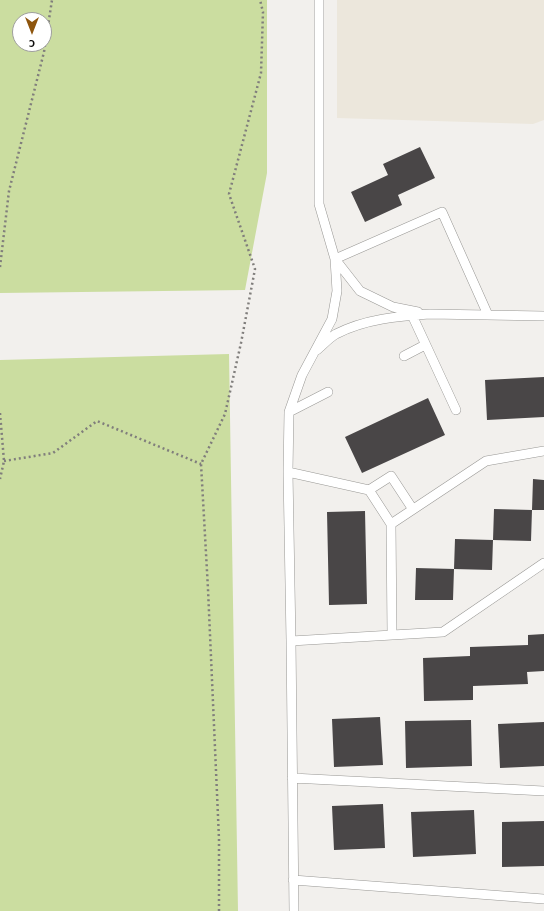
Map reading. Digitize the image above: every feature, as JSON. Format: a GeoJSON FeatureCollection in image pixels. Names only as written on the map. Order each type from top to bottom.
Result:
{"type":"FeatureCollection","features":[{"type":"Feature","properties":{"kind":"lane"},"geometry":{"type":"LineString","coordinates":[[294,911],[292,880],[291,640],[288,472],[289,412],[302,375],[332,319],[337,290],[335,259],[319,204],[319,0]]}},
{"type":"Feature","properties":{"kind":"lane"},"geometry":{"type":"LineString","coordinates":[[335,259],[442,212],[488,315]]}},
{"type":"Feature","properties":{"kind":"lane"},"geometry":{"type":"LineString","coordinates":[[335,259],[360,291],[393,307],[430,314]]}},
{"type":"Feature","properties":{"kind":"lane"},"geometry":{"type":"LineString","coordinates":[[313,353],[336,334],[371,321],[430,314],[544,316]]}},
{"type":"Feature","properties":{"kind":"lane"},"geometry":{"type":"LineString","coordinates":[[412,315],[456,410]]}},
{"type":"Feature","properties":{"kind":"lane"},"geometry":{"type":"LineString","coordinates":[[404,356],[425,345]]}},
{"type":"Feature","properties":{"kind":"lane"},"geometry":{"type":"LineString","coordinates":[[289,412],[328,392]]}},
{"type":"Feature","properties":{"kind":"lane"},"geometry":{"type":"LineString","coordinates":[[391,524],[412,508],[486,460],[544,451]]}},
{"type":"Feature","properties":{"kind":"lane"},"geometry":{"type":"LineString","coordinates":[[288,472],[369,490],[391,524],[392,635]]}},
{"type":"Feature","properties":{"kind":"lane"},"geometry":{"type":"LineString","coordinates":[[369,490],[391,476],[412,508]]}},
{"type":"Feature","properties":{"kind":"lane"},"geometry":{"type":"LineString","coordinates":[[291,640],[443,632],[544,563]]}},
{"type":"Feature","properties":{"kind":"lane"},"geometry":{"type":"LineString","coordinates":[[292,778],[544,791]]}},
{"type":"Feature","properties":{"kind":"lane"},"geometry":{"type":"LineString","coordinates":[[292,880],[544,899]]}},
{"type":"Feature","properties":{"kind":"path"},"geometry":{"type":"LineString","coordinates":[[0,267],[9,192],[44,52],[52,0]]}},
{"type":"Feature","properties":{"kind":"path"},"geometry":{"type":"LineString","coordinates":[[219,911],[219,839],[208,588],[200,464],[226,414],[255,269],[229,194],[261,74],[263,12],[260,0]]}},
{"type":"Feature","properties":{"kind":"path"},"geometry":{"type":"LineString","coordinates":[[0,413],[4,460],[0,479]]}},
{"type":"Feature","properties":{"kind":"path"},"geometry":{"type":"LineString","coordinates":[[4,460],[53,453],[97,421],[200,464]]}},
{"type":"Feature","properties":{"kind":"shaded area"},"geometry":{"type":"Polygon","coordinates":[[[337,0],[544,0],[544,120],[533,124],[337,118],[337,0]]]}},
{"type":"Feature","properties":{"kind":"green space"},"geometry":{"type":"Polygon","coordinates":[[[0,0],[267,0],[267,173],[245,290],[0,293],[0,0]]]}},
{"type":"Feature","properties":{"kind":"green space"},"geometry":{"type":"Polygon","coordinates":[[[229,354],[238,911],[0,911],[0,360],[229,354]]]}},
{"type":"Feature","properties":{"kind":"building"},"geometry":{"type":"Polygon","coordinates":[[[420,147],[435,178],[398,195],[402,205],[365,222],[351,192],[388,175],[383,164],[420,147]]]}},
{"type":"Feature","properties":{"kind":"building"},"geometry":{"type":"Polygon","coordinates":[[[544,377],[544,417],[487,420],[485,380],[544,377]]]}},
{"type":"Feature","properties":{"kind":"building"},"geometry":{"type":"Polygon","coordinates":[[[428,398],[445,435],[362,473],[345,437],[428,398]]]}},
{"type":"Feature","properties":{"kind":"building"},"geometry":{"type":"Polygon","coordinates":[[[533,479],[544,480],[544,510],[532,510],[533,479]]]}},
{"type":"Feature","properties":{"kind":"building"},"geometry":{"type":"Polygon","coordinates":[[[494,509],[532,510],[531,541],[493,540],[494,509]]]}},
{"type":"Feature","properties":{"kind":"building"},"geometry":{"type":"Polygon","coordinates":[[[365,511],[367,604],[329,605],[327,512],[365,511]]]}},
{"type":"Feature","properties":{"kind":"building"},"geometry":{"type":"Polygon","coordinates":[[[455,539],[493,540],[492,570],[454,569],[455,539]]]}},
{"type":"Feature","properties":{"kind":"building"},"geometry":{"type":"Polygon","coordinates":[[[416,568],[454,569],[453,600],[415,600],[416,568]]]}},
{"type":"Feature","properties":{"kind":"building"},"geometry":{"type":"Polygon","coordinates":[[[544,634],[544,671],[527,672],[528,684],[473,686],[473,700],[424,701],[423,658],[470,656],[470,647],[528,645],[528,635],[544,634]]]}},
{"type":"Feature","properties":{"kind":"building"},"geometry":{"type":"Polygon","coordinates":[[[380,717],[383,765],[334,767],[332,719],[380,717]]]}},
{"type":"Feature","properties":{"kind":"building"},"geometry":{"type":"Polygon","coordinates":[[[471,720],[472,766],[406,768],[405,721],[471,720]]]}},
{"type":"Feature","properties":{"kind":"building"},"geometry":{"type":"Polygon","coordinates":[[[544,722],[544,766],[500,768],[498,724],[544,722]]]}},
{"type":"Feature","properties":{"kind":"building"},"geometry":{"type":"Polygon","coordinates":[[[383,804],[385,848],[334,850],[332,806],[383,804]]]}},
{"type":"Feature","properties":{"kind":"building"},"geometry":{"type":"Polygon","coordinates":[[[474,810],[476,854],[413,857],[411,812],[474,810]]]}},
{"type":"Feature","properties":{"kind":"building"},"geometry":{"type":"Polygon","coordinates":[[[544,821],[544,866],[502,867],[502,822],[544,821]]]}}]}
